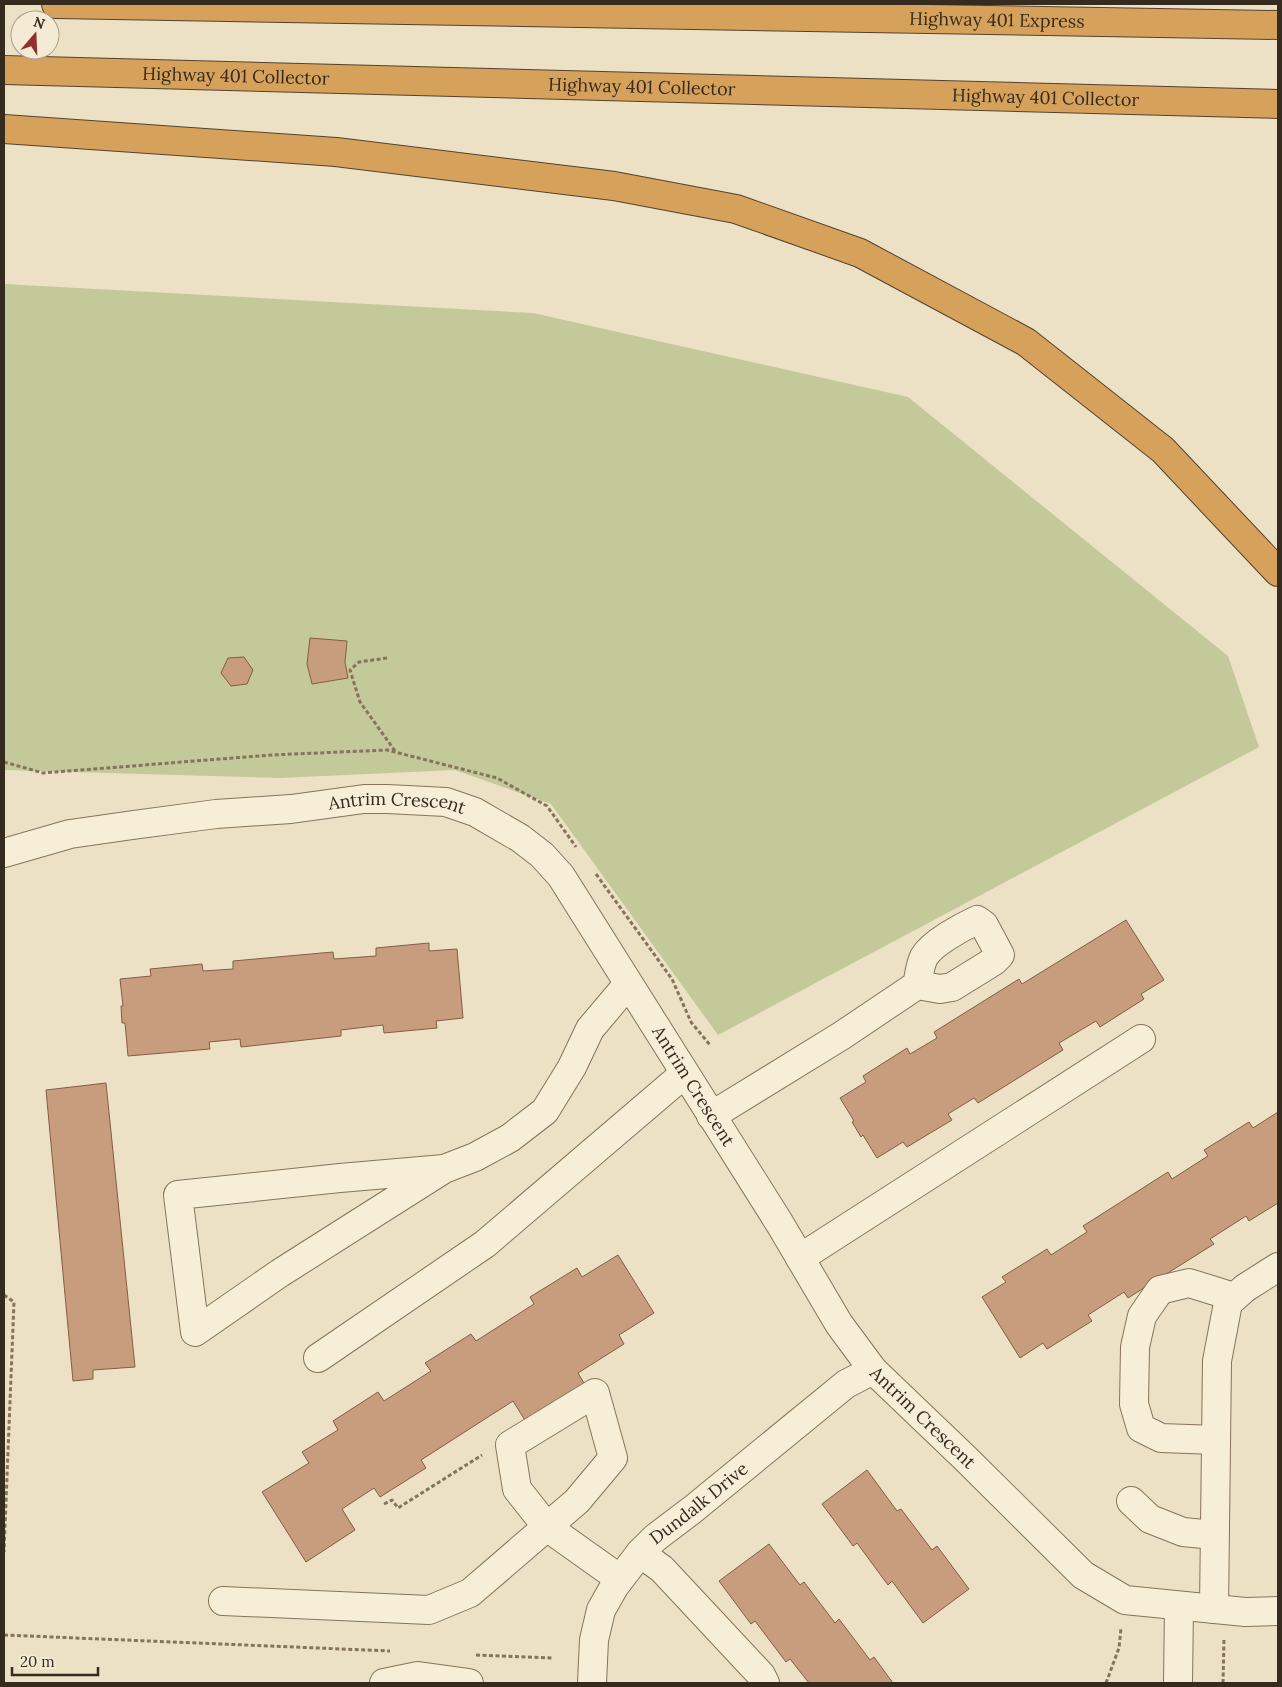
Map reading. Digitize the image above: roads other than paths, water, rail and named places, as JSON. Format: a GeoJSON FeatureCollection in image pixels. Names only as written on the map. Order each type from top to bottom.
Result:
{"type":"FeatureCollection","features":[{"type":"Feature","properties":{"kind":"highway","name":"Highway 401 Express"},"geometry":{"type":"LineString","coordinates":[[56,4],[1278,25]]}},
{"type":"Feature","properties":{"kind":"highway","name":"Highway 401 Collector"},"geometry":{"type":"LineString","coordinates":[[4,70],[1278,104]]}},
{"type":"Feature","properties":{"kind":"highway"},"geometry":{"type":"LineString","coordinates":[[4,129],[336,152],[614,186],[745,212],[860,253],[1026,342],[1163,450],[1278,572]]}},
{"type":"Feature","properties":{"kind":"street","name":"Antrim Crescent"},"geometry":{"type":"LineString","coordinates":[[4,853],[70,834],[216,814],[291,809],[364,799],[446,802],[474,812],[520,838],[542,855],[562,876],[800,1258],[839,1324],[873,1370],[965,1458],[1083,1576],[1125,1600],[1220,1610],[1278,1611]]}},
{"type":"Feature","properties":{"kind":"street"},"geometry":{"type":"LineString","coordinates":[[444,1169],[178,1195],[195,1332],[280,1273],[444,1169],[510,1138],[545,1111],[572,1068],[590,1028],[628,984]]}},
{"type":"Feature","properties":{"kind":"street"},"geometry":{"type":"LineString","coordinates":[[711,1116],[841,1036],[918,985]]}},
{"type":"Feature","properties":{"kind":"street"},"geometry":{"type":"LineString","coordinates":[[800,1258],[1141,1039]]}},
{"type":"Feature","properties":{"kind":"street"},"geometry":{"type":"LineString","coordinates":[[318,1358],[484,1244],[684,1074]]}},
{"type":"Feature","properties":{"kind":"street"},"geometry":{"type":"LineString","coordinates":[[1220,1610],[1214,1535],[1217,1361],[1228,1302],[1245,1288],[1278,1267]]}},
{"type":"Feature","properties":{"kind":"street"},"geometry":{"type":"LineString","coordinates":[[1216,1440],[1161,1438],[1141,1428],[1134,1404],[1135,1347],[1142,1316],[1160,1290],[1189,1283],[1234,1298]]}},
{"type":"Feature","properties":{"kind":"street","name":"Dundalk Drive"},"geometry":{"type":"LineString","coordinates":[[592,1683],[594,1640],[601,1610],[620,1579],[640,1553],[655,1538],[846,1384],[873,1370]]}},
{"type":"Feature","properties":{"kind":"street"},"geometry":{"type":"LineString","coordinates":[[223,1601],[429,1610],[470,1593],[547,1527],[577,1501],[613,1458],[595,1393],[510,1445],[518,1489],[547,1527],[620,1579]]}},
{"type":"Feature","properties":{"kind":"street"},"geometry":{"type":"LineString","coordinates":[[1131,1501],[1150,1519],[1183,1532],[1214,1535]]}},
{"type":"Feature","properties":{"kind":"street"},"geometry":{"type":"LineString","coordinates":[[640,1553],[662,1569],[760,1675],[765,1683]]}},
{"type":"Feature","properties":{"kind":"street"},"geometry":{"type":"LineString","coordinates":[[1178,1683],[1179,1606]]}},
{"type":"Feature","properties":{"kind":"street"},"geometry":{"type":"LineString","coordinates":[[384,1683],[418,1676],[469,1683]]}}]}
